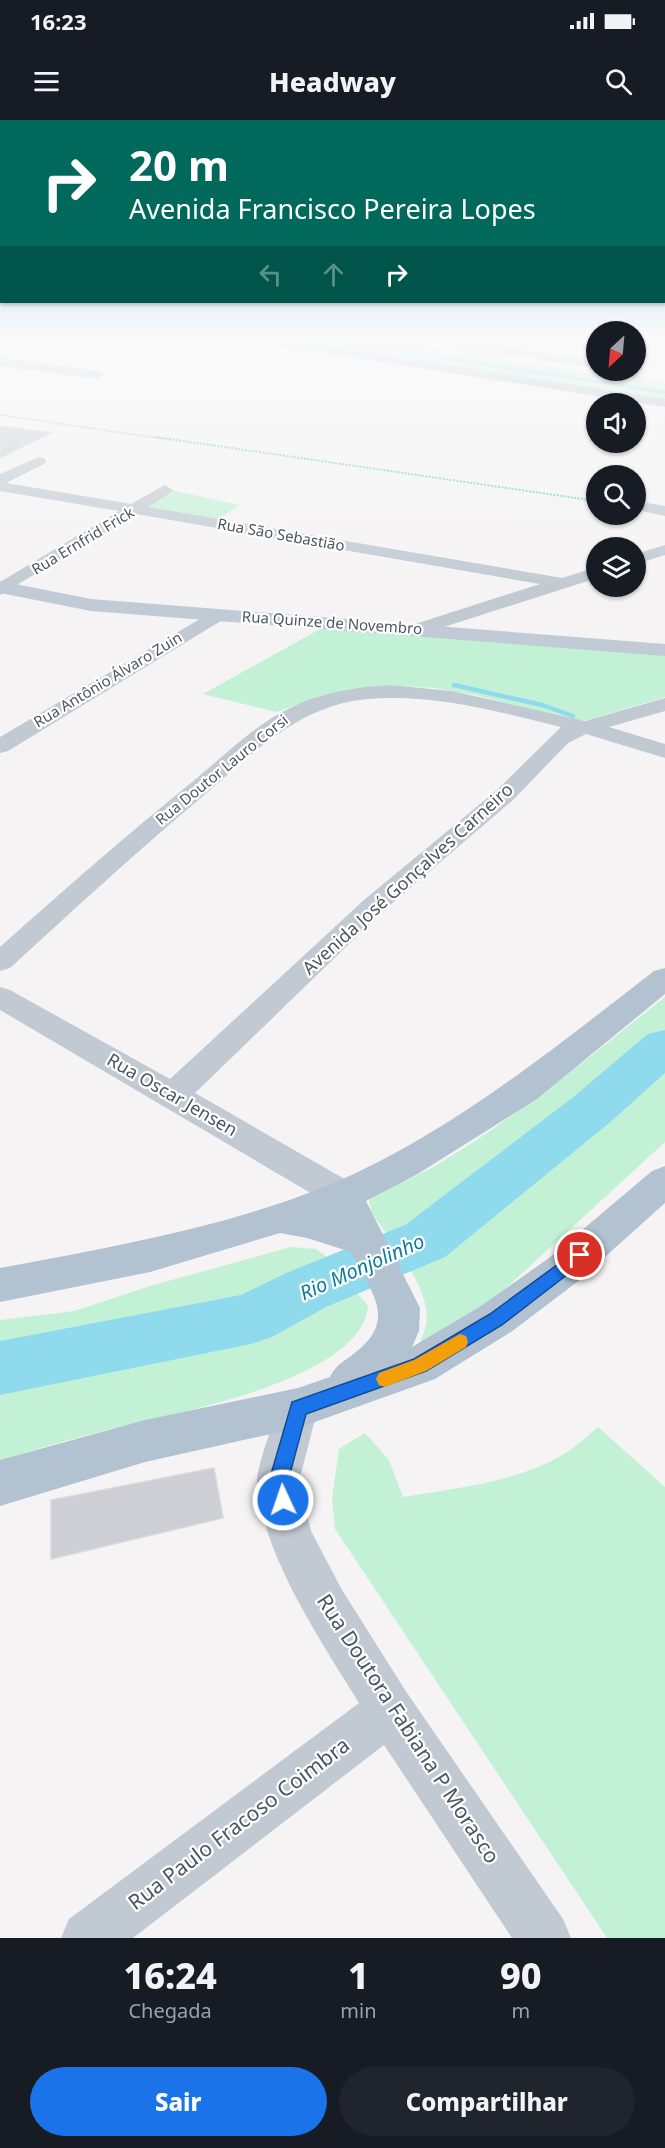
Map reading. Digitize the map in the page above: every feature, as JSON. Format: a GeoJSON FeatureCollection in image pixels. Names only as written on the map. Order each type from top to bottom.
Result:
{"type":"FeatureCollection","features":[{"type":"Feature","properties":{"kind":"main road","name":"Rua Quinze de Novembro"},"geometry":{"type":"LineString","coordinates":[[1,589],[81,604],[665,650]]}},
{"type":"Feature","properties":{"kind":"main road"},"geometry":{"type":"LineString","coordinates":[[0,1285],[150,1256],[279,1218],[343,1195],[422,1154],[525,1090],[665,978]]}},
{"type":"Feature","properties":{"kind":"main road"},"geometry":{"type":"LineString","coordinates":[[0,1483],[145,1440],[298,1408],[420,1365],[496,1319],[563,1270],[665,1181]]}},
{"type":"Feature","properties":{"kind":"main road"},"geometry":{"type":"LineString","coordinates":[[298,1408],[381,1360],[394,1341],[399,1308],[365,1240],[360,1224],[343,1195]]}},
{"type":"Feature","properties":{"kind":"main road"},"geometry":{"type":"LineString","coordinates":[[279,1218],[307,1222],[365,1240]]}},
{"type":"Feature","properties":{"kind":"street"},"geometry":{"type":"LineString","coordinates":[[0,480],[39,461]]}},
{"type":"Feature","properties":{"kind":"street","name":"Rua São Sebastião"},"geometry":{"type":"LineString","coordinates":[[0,486],[562,583]]}},
{"type":"Feature","properties":{"kind":"street","name":"Rua Ernfrid Frick"},"geometry":{"type":"LineString","coordinates":[[1,589],[165,490]]}},
{"type":"Feature","properties":{"kind":"street"},"geometry":{"type":"LineString","coordinates":[[647,508],[665,511]]}},
{"type":"Feature","properties":{"kind":"street"},"geometry":{"type":"LineString","coordinates":[[646,556],[665,550]]}},
{"type":"Feature","properties":{"kind":"street"},"geometry":{"type":"LineString","coordinates":[[646,572],[655,573]]}},
{"type":"Feature","properties":{"kind":"street"},"geometry":{"type":"LineString","coordinates":[[419,629],[586,575]]}},
{"type":"Feature","properties":{"kind":"street","name":"Rua Antônio Álvaro Zuin"},"geometry":{"type":"LineString","coordinates":[[0,746],[217,615]]}},
{"type":"Feature","properties":{"kind":"street","name":"Rua Doutor Lauro Corsi"},"geometry":{"type":"LineString","coordinates":[[0,962],[119,854],[270,729],[288,715],[310,706],[355,692],[401,690],[465,698],[588,726],[665,751]]}},
{"type":"Feature","properties":{"kind":"street","name":"Avenida José Gonçalves Carneiro"},"geometry":{"type":"LineString","coordinates":[[173,1095],[373,906],[505,795],[560,738],[588,726],[665,704]]}},
{"type":"Feature","properties":{"kind":"street","name":"Rua Oscar Jensen"},"geometry":{"type":"LineString","coordinates":[[0,997],[343,1195]]}},
{"type":"Feature","properties":{"kind":"street","name":"Rua Doutora Fabiana P Morasco"},"geometry":{"type":"LineString","coordinates":[[298,1408],[278,1481],[291,1537],[326,1606],[390,1710],[544,1938]]}},
{"type":"Feature","properties":{"kind":"street","name":"Rua Paulo Fracoso Coimbra"},"geometry":{"type":"LineString","coordinates":[[88,1938],[390,1710]]}},
{"type":"Feature","properties":{"kind":"path"},"geometry":{"type":"LineString","coordinates":[[34,420],[586,499]]}},
{"type":"Feature","properties":{"kind":"green space"},"geometry":{"type":"Polygon","coordinates":[[[171,490],[239,505],[214,522],[144,507],[171,490]]]}},
{"type":"Feature","properties":{"kind":"green space"},"geometry":{"type":"Polygon","coordinates":[[[320,629],[430,635],[665,655],[665,697],[587,720],[571,720],[476,695],[435,688],[396,686],[351,689],[320,696],[277,712],[203,694],[320,629]]]}},
{"type":"Feature","properties":{"kind":"green space"},"geometry":{"type":"Polygon","coordinates":[[[665,997],[665,1142],[494,1299],[420,1343],[426,1325],[423,1297],[417,1281],[399,1251],[372,1213],[369,1201],[375,1195],[437,1165],[474,1142],[557,1082],[665,997]]]}},
{"type":"Feature","properties":{"kind":"green space"},"geometry":{"type":"Polygon","coordinates":[[[291,1247],[316,1249],[327,1257],[368,1306],[358,1331],[336,1353],[303,1372],[266,1388],[225,1401],[77,1438],[0,1461],[0,1320],[74,1311],[150,1286],[291,1247]]]}},
{"type":"Feature","properties":{"kind":"green space"},"geometry":{"type":"Polygon","coordinates":[[[598,1427],[665,1487],[665,1938],[607,1938],[335,1529],[332,1499],[339,1449],[365,1433],[389,1460],[403,1497],[467,1487],[531,1470],[569,1451],[598,1427]]]}},
{"type":"Feature","properties":{"kind":"building"},"geometry":{"type":"Polygon","coordinates":[[[0,426],[51,433],[0,458],[0,426]]]}},
{"type":"Feature","properties":{"kind":"building"},"geometry":{"type":"Polygon","coordinates":[[[214,1468],[223,1518],[51,1559],[51,1500],[214,1468]]]}},
{"type":"Feature","properties":{"kind":"waterway"},"geometry":{"type":"LineString","coordinates":[[454,685],[542,705],[573,716]]}},
{"type":"Feature","properties":{"kind":"waterway","name":"Rio Monjolinho"},"geometry":{"type":"LineString","coordinates":[[0,1368],[251,1319],[306,1290],[425,1241],[590,1111],[665,1046]]}},
{"type":"Feature","properties":{"kind":"slow traffic"},"geometry":{"type":"LineString","coordinates":[[385,1379],[420,1365],[460,1342]]}},
{"type":"Feature","properties":{"kind":"route"},"geometry":{"type":"LineString","coordinates":[[283,1500],[278,1481],[298,1408],[367,1386],[420,1365],[496,1319],[580,1255]]}}]}
